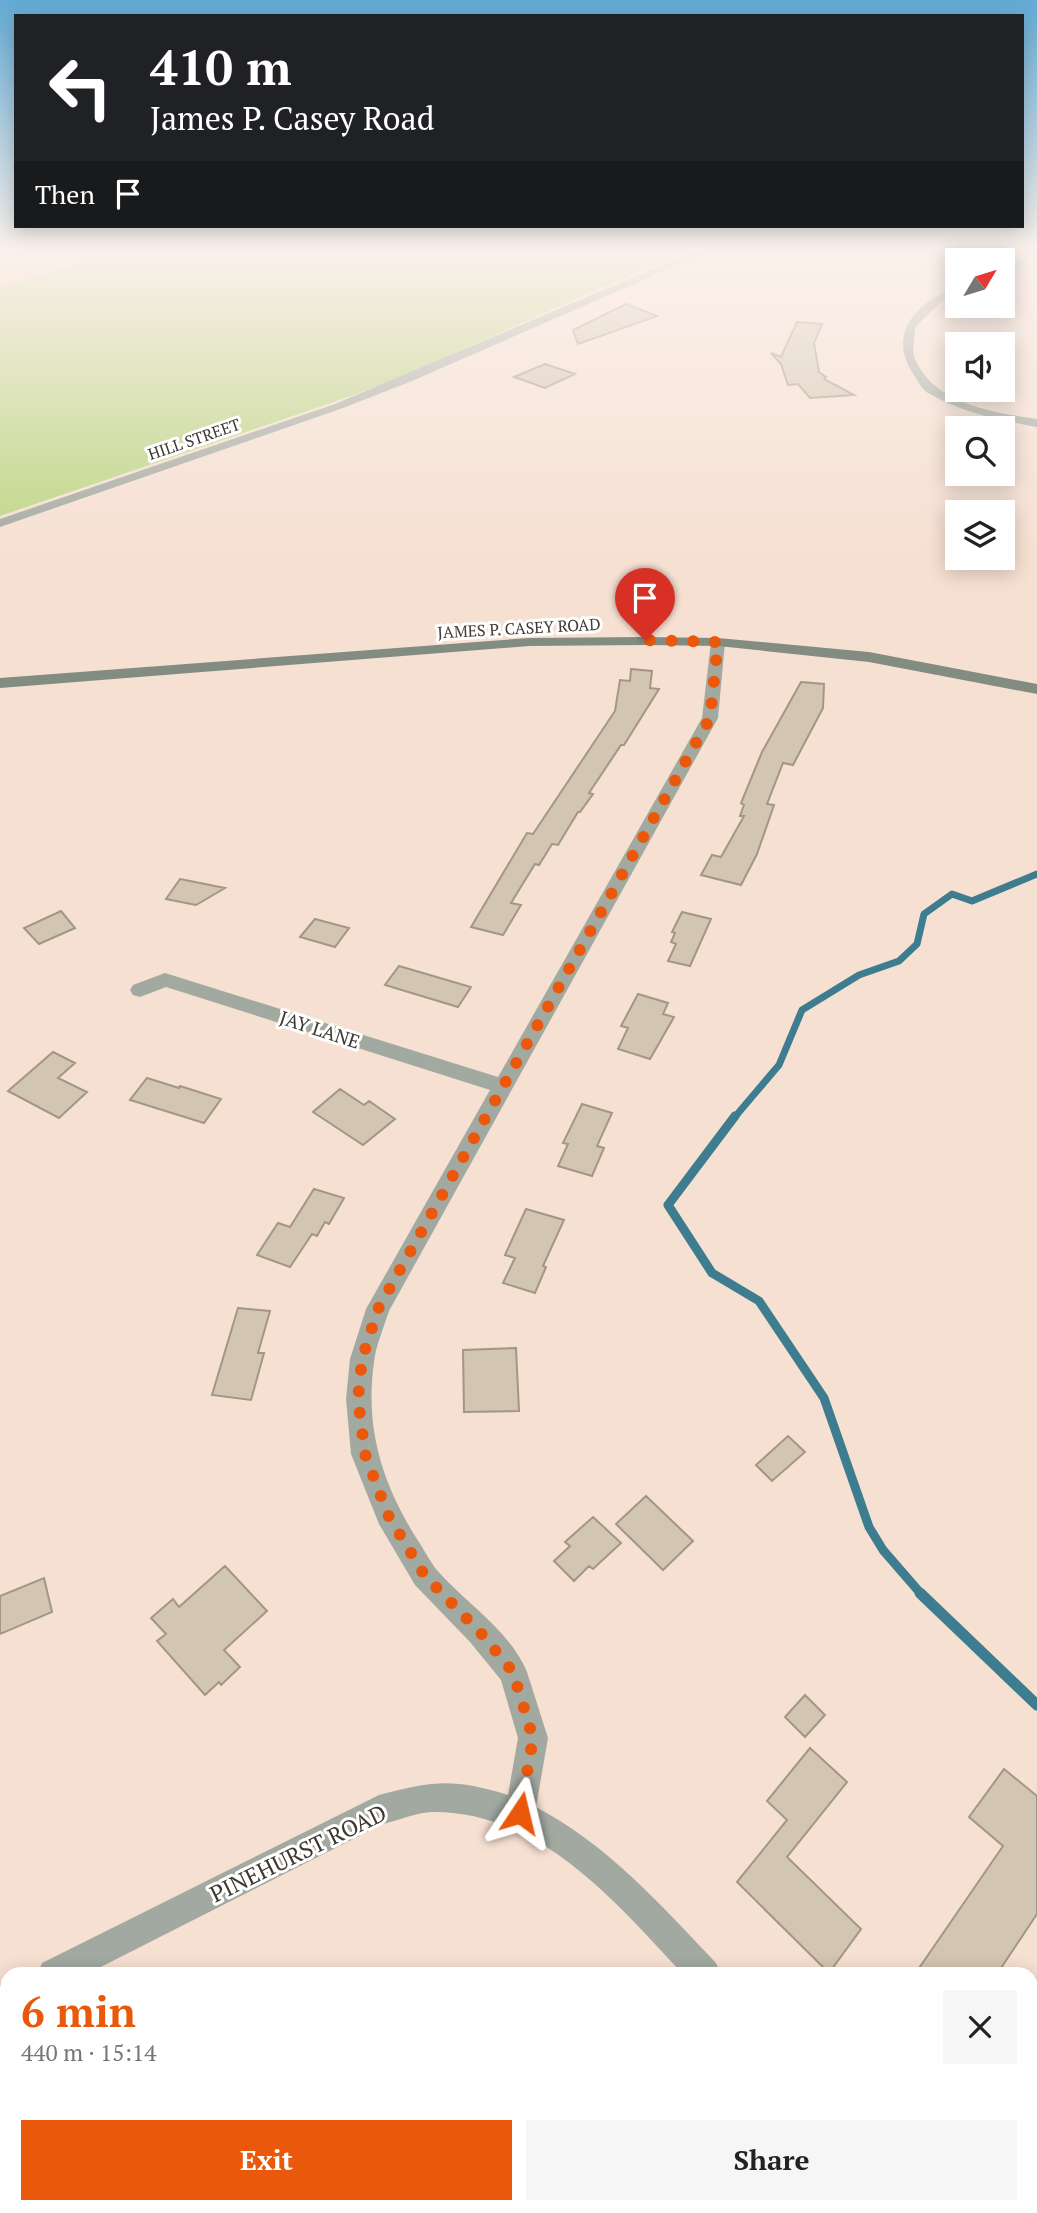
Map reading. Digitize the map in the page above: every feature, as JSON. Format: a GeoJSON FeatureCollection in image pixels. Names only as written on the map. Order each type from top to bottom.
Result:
{"type":"FeatureCollection","features":[{"type":"Feature","properties":{"kind":"main road","name":"JAMES P. CASEY ROAD"},"geometry":{"type":"LineString","coordinates":[[0,683],[529,642],[718,642],[869,657],[1037,688]]}},
{"type":"Feature","properties":{"kind":"street","name":"HILL STREET"},"geometry":{"type":"LineString","coordinates":[[0,523],[339,406],[466,353]]}},
{"type":"Feature","properties":{"kind":"street"},"geometry":{"type":"LineString","coordinates":[[908,353],[908,357],[929,389],[981,413],[1037,423]]}},
{"type":"Feature","properties":{"kind":"street"},"geometry":{"type":"LineString","coordinates":[[520,1813],[533,1738],[513,1672],[480,1632],[425,1576],[388,1515],[365,1454],[358,1399],[362,1359],[378,1309],[710,718],[718,642]]}},
{"type":"Feature","properties":{"kind":"street","name":"JAY LANE"},"geometry":{"type":"LineString","coordinates":[[140,990],[165,981],[501,1087]]}},
{"type":"Feature","properties":{"kind":"street","name":"PINEHURST ROAD"},"geometry":{"type":"LineString","coordinates":[[67,1967],[379,1810],[435,1797],[482,1802],[520,1813],[593,1860],[698,1967]]}},
{"type":"Feature","properties":{"kind":"green space"},"geometry":{"type":"Polygon","coordinates":[[[0,353],[454,353],[351,396],[0,516],[0,353]]]}},
{"type":"Feature","properties":{"kind":"building"},"geometry":{"type":"Polygon","coordinates":[[[771,353],[781,357],[783,353],[816,353],[819,372],[826,377],[824,379],[854,395],[810,398],[798,384],[788,385],[781,364],[771,353]]]}},
{"type":"Feature","properties":{"kind":"building"},"geometry":{"type":"Polygon","coordinates":[[[545,364],[575,374],[545,388],[514,377],[545,364]]]}},
{"type":"Feature","properties":{"kind":"building"},"geometry":{"type":"Polygon","coordinates":[[[631,669],[652,671],[650,688],[659,689],[624,745],[621,745],[589,793],[593,794],[578,812],[558,845],[552,844],[539,865],[535,864],[511,903],[521,905],[503,935],[471,927],[527,833],[533,834],[615,711],[620,680],[630,681],[631,669]]]}},
{"type":"Feature","properties":{"kind":"building"},"geometry":{"type":"Polygon","coordinates":[[[801,682],[824,684],[823,708],[793,765],[783,763],[767,804],[774,805],[757,854],[741,885],[701,875],[712,855],[721,857],[744,816],[740,816],[744,805],[741,803],[762,752],[801,682]]]}},
{"type":"Feature","properties":{"kind":"building"},"geometry":{"type":"Polygon","coordinates":[[[180,879],[225,888],[196,905],[166,899],[180,879]]]}},
{"type":"Feature","properties":{"kind":"building"},"geometry":{"type":"Polygon","coordinates":[[[61,911],[75,928],[39,944],[24,928],[61,911]]]}},
{"type":"Feature","properties":{"kind":"building"},"geometry":{"type":"Polygon","coordinates":[[[682,912],[711,919],[690,966],[668,961],[676,944],[671,942],[675,933],[672,932],[682,912]]]}},
{"type":"Feature","properties":{"kind":"building"},"geometry":{"type":"Polygon","coordinates":[[[315,919],[349,928],[335,947],[300,937],[315,919]]]}},
{"type":"Feature","properties":{"kind":"building"},"geometry":{"type":"Polygon","coordinates":[[[399,966],[471,987],[458,1007],[385,985],[399,966]]]}},
{"type":"Feature","properties":{"kind":"building"},"geometry":{"type":"Polygon","coordinates":[[[638,994],[668,1003],[663,1014],[674,1017],[650,1059],[618,1049],[628,1028],[621,1026],[638,994]]]}},
{"type":"Feature","properties":{"kind":"building"},"geometry":{"type":"Polygon","coordinates":[[[53,1052],[75,1063],[58,1078],[87,1092],[59,1118],[8,1091],[53,1052]]]}},
{"type":"Feature","properties":{"kind":"building"},"geometry":{"type":"Polygon","coordinates":[[[147,1078],[221,1099],[204,1123],[130,1100],[147,1078]]]}},
{"type":"Feature","properties":{"kind":"building"},"geometry":{"type":"Polygon","coordinates":[[[340,1089],[364,1105],[369,1101],[395,1119],[363,1145],[313,1112],[340,1089]]]}},
{"type":"Feature","properties":{"kind":"building"},"geometry":{"type":"Polygon","coordinates":[[[582,1104],[612,1113],[597,1146],[604,1148],[592,1176],[558,1166],[568,1144],[563,1143],[582,1104]]]}},
{"type":"Feature","properties":{"kind":"building"},"geometry":{"type":"Polygon","coordinates":[[[314,1189],[344,1198],[329,1224],[325,1222],[317,1236],[312,1234],[290,1267],[257,1255],[278,1223],[290,1227],[314,1189]]]}},
{"type":"Feature","properties":{"kind":"building"},"geometry":{"type":"Polygon","coordinates":[[[526,1209],[564,1220],[543,1266],[546,1267],[535,1293],[503,1283],[515,1258],[505,1255],[526,1209]]]}},
{"type":"Feature","properties":{"kind":"building"},"geometry":{"type":"Polygon","coordinates":[[[238,1308],[270,1311],[258,1353],[264,1353],[251,1400],[212,1395],[238,1308]]]}},
{"type":"Feature","properties":{"kind":"building"},"geometry":{"type":"Polygon","coordinates":[[[516,1348],[519,1411],[464,1412],[463,1350],[516,1348]]]}},
{"type":"Feature","properties":{"kind":"building"},"geometry":{"type":"Polygon","coordinates":[[[788,1436],[805,1452],[772,1481],[756,1465],[788,1436]]]}},
{"type":"Feature","properties":{"kind":"building"},"geometry":{"type":"Polygon","coordinates":[[[646,1496],[693,1541],[663,1570],[616,1524],[646,1496]]]}},
{"type":"Feature","properties":{"kind":"building"},"geometry":{"type":"Polygon","coordinates":[[[593,1517],[621,1543],[593,1569],[589,1566],[574,1581],[554,1561],[570,1546],[565,1542],[593,1517]]]}},
{"type":"Feature","properties":{"kind":"building"},"geometry":{"type":"Polygon","coordinates":[[[225,1566],[267,1611],[224,1650],[240,1667],[221,1685],[219,1682],[205,1695],[157,1641],[166,1634],[151,1618],[173,1599],[179,1607],[225,1566]]]}},
{"type":"Feature","properties":{"kind":"building"},"geometry":{"type":"Polygon","coordinates":[[[44,1578],[52,1612],[0,1634],[0,1596],[44,1578]]]}},
{"type":"Feature","properties":{"kind":"building"},"geometry":{"type":"Polygon","coordinates":[[[805,1695],[825,1715],[805,1737],[785,1717],[805,1695]]]}},
{"type":"Feature","properties":{"kind":"building"},"geometry":{"type":"Polygon","coordinates":[[[810,1748],[847,1782],[787,1857],[861,1929],[833,1967],[823,1967],[737,1882],[787,1820],[767,1801],[810,1748]]]}},
{"type":"Feature","properties":{"kind":"building"},"geometry":{"type":"Polygon","coordinates":[[[1004,1769],[1037,1796],[1037,1914],[1002,1967],[920,1967],[1003,1846],[969,1817],[1004,1769]]]}},
{"type":"Feature","properties":{"kind":"waterway"},"geometry":{"type":"LineString","coordinates":[[734,1118],[779,1065],[802,1010],[859,975],[899,961],[917,944],[924,914],[952,894],[972,901],[1037,874]]}},
{"type":"Feature","properties":{"kind":"waterway"},"geometry":{"type":"LineString","coordinates":[[735,1116],[668,1205],[712,1273],[759,1301],[824,1398],[869,1527],[883,1550],[922,1594]]}},
{"type":"Feature","properties":{"kind":"waterway"},"geometry":{"type":"LineString","coordinates":[[922,1594],[1037,1705]]}},
{"type":"Feature","properties":{"kind":"route"},"geometry":{"type":"LineString","coordinates":[[520,1813],[533,1738],[513,1672],[480,1632],[425,1576],[388,1515],[365,1454],[358,1399],[362,1359],[378,1309],[710,718],[718,642],[645,640]]}}]}
